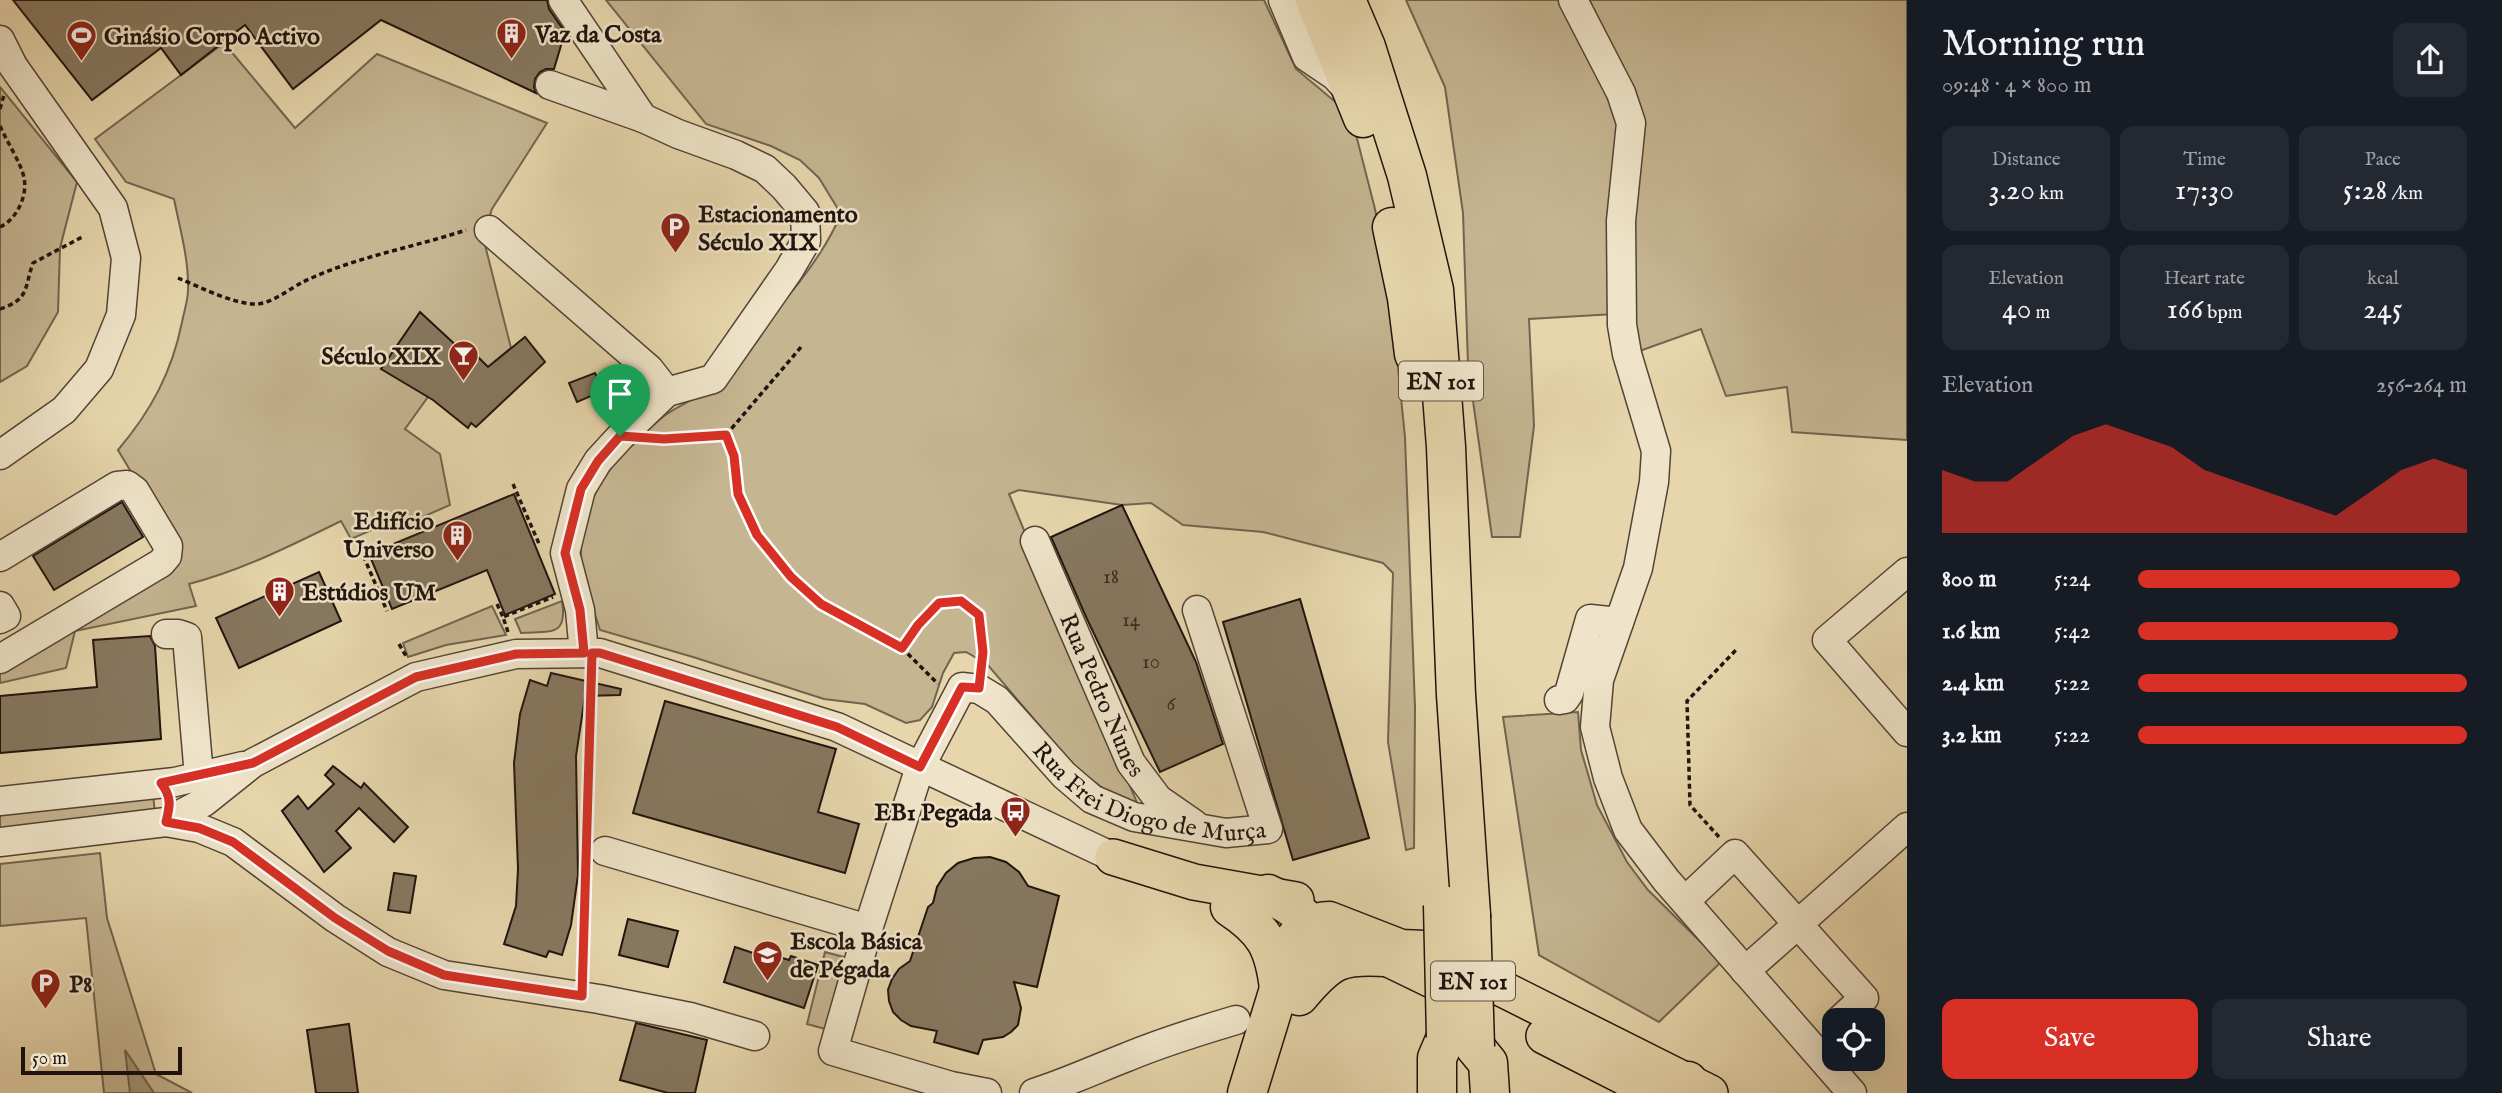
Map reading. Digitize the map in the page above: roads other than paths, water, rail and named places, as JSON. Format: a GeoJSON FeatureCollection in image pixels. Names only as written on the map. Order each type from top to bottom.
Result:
{"type":"FeatureCollection","features":[{"type":"Feature","properties":{"kind":"highway","name":"EN 101"},"geometry":{"type":"LineString","coordinates":[[1315,0],[1358,100],[1375,155],[1398,251],[1413,343],[1457,910]]}},
{"type":"Feature","properties":{"kind":"highway","name":"EN 101"},"geometry":{"type":"LineString","coordinates":[[1346,0],[1366,47],[1407,176],[1434,290],[1446,447],[1456,695],[1461,1042],[1475,1093]]}},
{"type":"Feature","properties":{"kind":"highway"},"geometry":{"type":"LineString","coordinates":[[1268,894],[1290,904],[1309,926]]}},
{"type":"Feature","properties":{"kind":"highway"},"geometry":{"type":"LineString","coordinates":[[1230,907],[1248,919],[1268,942],[1289,992]]}},
{"type":"Feature","properties":{"kind":"highway"},"geometry":{"type":"LineString","coordinates":[[1271,1093],[1289,992],[1294,940],[1309,926],[1318,921],[1329,921],[1401,949],[1425,950]]}},
{"type":"Feature","properties":{"kind":"highway"},"geometry":{"type":"LineString","coordinates":[[1247,1093],[1289,992],[1334,962],[1351,956],[1387,957]]}},
{"type":"Feature","properties":{"kind":"highway","name":"EN 101"},"geometry":{"type":"LineString","coordinates":[[1448,1093],[1461,1042]]}},
{"type":"Feature","properties":{"kind":"highway"},"geometry":{"type":"LineString","coordinates":[[1437,1093],[1437,1058],[1461,1042],[1488,1063],[1490,1093]]}},
{"type":"Feature","properties":{"kind":"main road"},"geometry":{"type":"LineString","coordinates":[[1112,857],[1194,882],[1268,894],[1367,922],[1425,950],[1671,1089]]}},
{"type":"Feature","properties":{"kind":"main road"},"geometry":{"type":"LineString","coordinates":[[1112,857],[1165,887],[1187,896],[1309,926],[1387,957],[1671,1089]]}},
{"type":"Feature","properties":{"kind":"street"},"geometry":{"type":"LineString","coordinates":[[563,0],[643,118]]}},
{"type":"Feature","properties":{"kind":"street"},"geometry":{"type":"LineString","coordinates":[[1283,0],[1307,57],[1335,76],[1358,100]]}},
{"type":"Feature","properties":{"kind":"street"},"geometry":{"type":"LineString","coordinates":[[1573,0],[1621,93],[1631,123],[1621,221],[1622,325],[1627,354],[1656,451],[1654,482],[1638,568],[1598,680],[1595,727],[1608,778],[1628,830],[1685,901],[1852,1093]]}},
{"type":"Feature","properties":{"kind":"street"},"geometry":{"type":"LineString","coordinates":[[0,40],[7,61],[113,208],[126,258],[121,315],[99,369],[64,410],[0,455]]}},
{"type":"Feature","properties":{"kind":"street"},"geometry":{"type":"LineString","coordinates":[[550,85],[643,118],[765,169],[804,212],[806,240],[789,270],[713,379],[667,392],[620,436],[598,461],[581,489],[565,553],[588,653]]}},
{"type":"Feature","properties":{"kind":"street"},"geometry":{"type":"LineString","coordinates":[[489,230],[649,369],[667,392]]}},
{"type":"Feature","properties":{"kind":"street"},"geometry":{"type":"LineString","coordinates":[[0,557],[117,486],[127,485],[135,491],[159,533],[149,552],[118,570],[96,602],[0,659]]}},
{"type":"Feature","properties":{"kind":"street","name":"Rua Pedro Nunes"},"geometry":{"type":"LineString","coordinates":[[1035,541],[1131,763],[1158,799],[1199,828]]}},
{"type":"Feature","properties":{"kind":"street"},"geometry":{"type":"LineString","coordinates":[[1907,572],[1827,640],[1907,732]]}},
{"type":"Feature","properties":{"kind":"street"},"geometry":{"type":"LineString","coordinates":[[0,606],[6,616],[0,619]]}},
{"type":"Feature","properties":{"kind":"street","name":"Rua Frei Diogo de Murça"},"geometry":{"type":"LineString","coordinates":[[920,767],[967,694],[998,700],[1064,775],[1092,799],[1134,817],[1226,833],[1268,829],[1197,610]]}},
{"type":"Feature","properties":{"kind":"street"},"geometry":{"type":"LineString","coordinates":[[1559,701],[1565,699],[1569,693],[1590,619],[1619,622]]}},
{"type":"Feature","properties":{"kind":"street"},"geometry":{"type":"LineString","coordinates":[[166,634],[187,637],[221,786],[222,826],[233,842]]}},
{"type":"Feature","properties":{"kind":"street"},"geometry":{"type":"LineString","coordinates":[[166,822],[221,786],[416,677],[516,654],[600,653],[837,727],[1112,857]]}},
{"type":"Feature","properties":{"kind":"street"},"geometry":{"type":"LineString","coordinates":[[920,767],[868,929],[833,1051],[951,1086],[987,1093]]}},
{"type":"Feature","properties":{"kind":"street"},"geometry":{"type":"LineString","coordinates":[[0,801],[161,783],[221,786]]}},
{"type":"Feature","properties":{"kind":"street"},"geometry":{"type":"LineString","coordinates":[[161,783],[168,792],[171,803],[166,822]]}},
{"type":"Feature","properties":{"kind":"street"},"geometry":{"type":"LineString","coordinates":[[0,842],[166,822],[199,828],[233,842],[335,918],[388,951],[444,975],[582,996],[690,1017],[755,1036]]}},
{"type":"Feature","properties":{"kind":"street"},"geometry":{"type":"LineString","coordinates":[[1745,971],[1907,827]]}},
{"type":"Feature","properties":{"kind":"street"},"geometry":{"type":"LineString","coordinates":[[592,852],[868,929]]}},
{"type":"Feature","properties":{"kind":"street"},"geometry":{"type":"LineString","coordinates":[[1685,901],[1735,854],[1864,998],[1853,1008]]}},
{"type":"Feature","properties":{"kind":"street"},"geometry":{"type":"LineString","coordinates":[[1034,1093],[1189,1034],[1236,1020]]}},
{"type":"Feature","properties":{"kind":"street"},"geometry":{"type":"LineString","coordinates":[[1811,1046],[1822,1036]]}},
{"type":"Feature","properties":{"kind":"place","name":"Vaz da Costa"},"geometry":{"type":"Point","coordinates":[512,61]}},
{"type":"Feature","properties":{"kind":"place","name":"Ginásio Corpo Activo"},"geometry":{"type":"Point","coordinates":[81,63]}},
{"type":"Feature","properties":{"kind":"place","name":"Estacionamento Século XIX"},"geometry":{"type":"Point","coordinates":[675,255]}},
{"type":"Feature","properties":{"kind":"place","name":"Século XIX"},"geometry":{"type":"Point","coordinates":[464,383]}},
{"type":"Feature","properties":{"kind":"place","name":"Edifício Universo"},"geometry":{"type":"Point","coordinates":[457,562]}},
{"type":"Feature","properties":{"kind":"place","name":"Estúdios UM"},"geometry":{"type":"Point","coordinates":[279,619]}},
{"type":"Feature","properties":{"kind":"place","name":"EB1 Pegada"},"geometry":{"type":"Point","coordinates":[1015,839]}},
{"type":"Feature","properties":{"kind":"place","name":"Escola Básica de Pégada"},"geometry":{"type":"Point","coordinates":[767,982]}},
{"type":"Feature","properties":{"kind":"place","name":"P8"},"geometry":{"type":"Point","coordinates":[46,1011]}}]}
